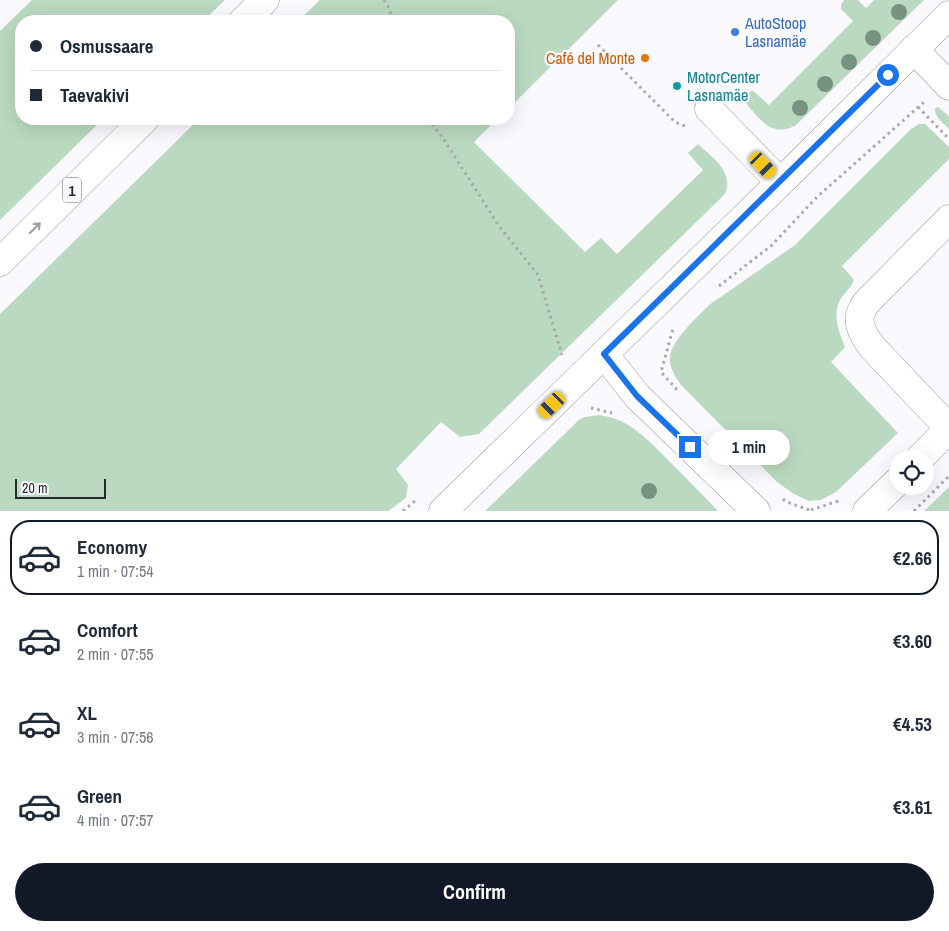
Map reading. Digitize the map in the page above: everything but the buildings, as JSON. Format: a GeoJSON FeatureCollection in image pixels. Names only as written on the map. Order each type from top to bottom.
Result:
{"type":"FeatureCollection","features":[{"type":"Feature","properties":{"kind":"main road"},"geometry":{"type":"LineString","coordinates":[[249,15],[265,0]]}},
{"type":"Feature","properties":{"kind":"main road"},"geometry":{"type":"LineString","coordinates":[[442,511],[949,15]]}},
{"type":"Feature","properties":{"kind":"main road"},"geometry":{"type":"LineString","coordinates":[[914,49],[947,84]]}},
{"type":"Feature","properties":{"kind":"main road"},"geometry":{"type":"LineString","coordinates":[[700,118],[780,182]]}},
{"type":"Feature","properties":{"kind":"main road","name":"1"},"geometry":{"type":"LineString","coordinates":[[0,262],[139,125]]}},
{"type":"Feature","properties":{"kind":"main road"},"geometry":{"type":"LineString","coordinates":[[928,450],[949,428],[873,348],[864,336],[860,322],[860,312],[869,300],[949,219]]}},
{"type":"Feature","properties":{"kind":"main road"},"geometry":{"type":"LineString","coordinates":[[604,354],[637,396],[756,511]]}},
{"type":"Feature","properties":{"kind":"main road"},"geometry":{"type":"LineString","coordinates":[[867,511],[889,489]]}},
{"type":"Feature","properties":{"kind":"path"},"geometry":{"type":"LineString","coordinates":[[384,0],[390,8],[392,15]]}},
{"type":"Feature","properties":{"kind":"path"},"geometry":{"type":"LineString","coordinates":[[598,45],[675,122],[700,118]]}},
{"type":"Feature","properties":{"kind":"path"},"geometry":{"type":"LineString","coordinates":[[717,287],[771,246],[817,197],[918,107],[947,84]]}},
{"type":"Feature","properties":{"kind":"path"},"geometry":{"type":"LineString","coordinates":[[918,107],[949,139]]}},
{"type":"Feature","properties":{"kind":"path"},"geometry":{"type":"LineString","coordinates":[[433,125],[499,226],[538,275],[563,360]]}},
{"type":"Feature","properties":{"kind":"path"},"geometry":{"type":"LineString","coordinates":[[661,372],[672,332],[678,326]]}},
{"type":"Feature","properties":{"kind":"path"},"geometry":{"type":"LineString","coordinates":[[914,511],[949,476]]}},
{"type":"Feature","properties":{"kind":"green space"},"geometry":{"type":"Polygon","coordinates":[[[32,0],[225,0],[209,15],[17,15],[32,0]]]}},
{"type":"Feature","properties":{"kind":"green space"},"geometry":{"type":"Polygon","coordinates":[[[320,0],[618,0],[515,102],[515,15],[304,15],[320,0]]]}},
{"type":"Feature","properties":{"kind":"green space"},"geometry":{"type":"Polygon","coordinates":[[[844,0],[858,0],[866,8],[874,0],[924,0],[795,126],[786,129],[771,128],[743,100],[752,90],[769,105],[853,21],[841,9],[844,0]]]}},
{"type":"Feature","properties":{"kind":"green space"},"geometry":{"type":"Polygon","coordinates":[[[15,16],[15,125],[97,125],[0,220],[0,31],[15,16]]]}},
{"type":"Feature","properties":{"kind":"green space"},"geometry":{"type":"Polygon","coordinates":[[[938,107],[949,116],[949,129],[939,120],[936,114],[935,108],[938,107]]]}},
{"type":"Feature","properties":{"kind":"green space"},"geometry":{"type":"Polygon","coordinates":[[[919,124],[925,124],[949,147],[949,159],[842,266],[854,280],[840,300],[836,318],[845,347],[831,362],[898,433],[836,492],[821,500],[809,501],[794,494],[777,482],[682,386],[672,369],[670,357],[680,336],[709,305],[795,245],[911,129],[919,124]]]}},
{"type":"Feature","properties":{"kind":"green space"},"geometry":{"type":"Polygon","coordinates":[[[193,125],[491,125],[474,142],[585,252],[601,238],[617,254],[703,170],[688,153],[698,144],[722,168],[727,180],[727,188],[721,198],[479,434],[460,437],[441,422],[396,469],[408,485],[406,498],[388,511],[0,511],[0,314],[193,125]]]}},
{"type":"Feature","properties":{"kind":"green space"},"geometry":{"type":"Polygon","coordinates":[[[599,415],[621,421],[642,435],[718,511],[485,511],[580,419],[599,415]]]}},
{"type":"Feature","properties":{"kind":"green space"},"geometry":{"type":"Polygon","coordinates":[[[949,487],[949,511],[924,511],[949,487]]]}},
{"type":"Feature","properties":{"kind":"place","name":"AutoStoop Lasnamäe"},"geometry":{"type":"Point","coordinates":[735,32]}},
{"type":"Feature","properties":{"kind":"place","name":"Café del Monte"},"geometry":{"type":"Point","coordinates":[645,58]}},
{"type":"Feature","properties":{"kind":"place","name":"MotorCenter Lasnamäe"},"geometry":{"type":"Point","coordinates":[677,86]}},
{"type":"Feature","properties":{"kind":"route"},"geometry":{"type":"LineString","coordinates":[[690,447],[637,396],[604,354],[888,75]]}}]}
